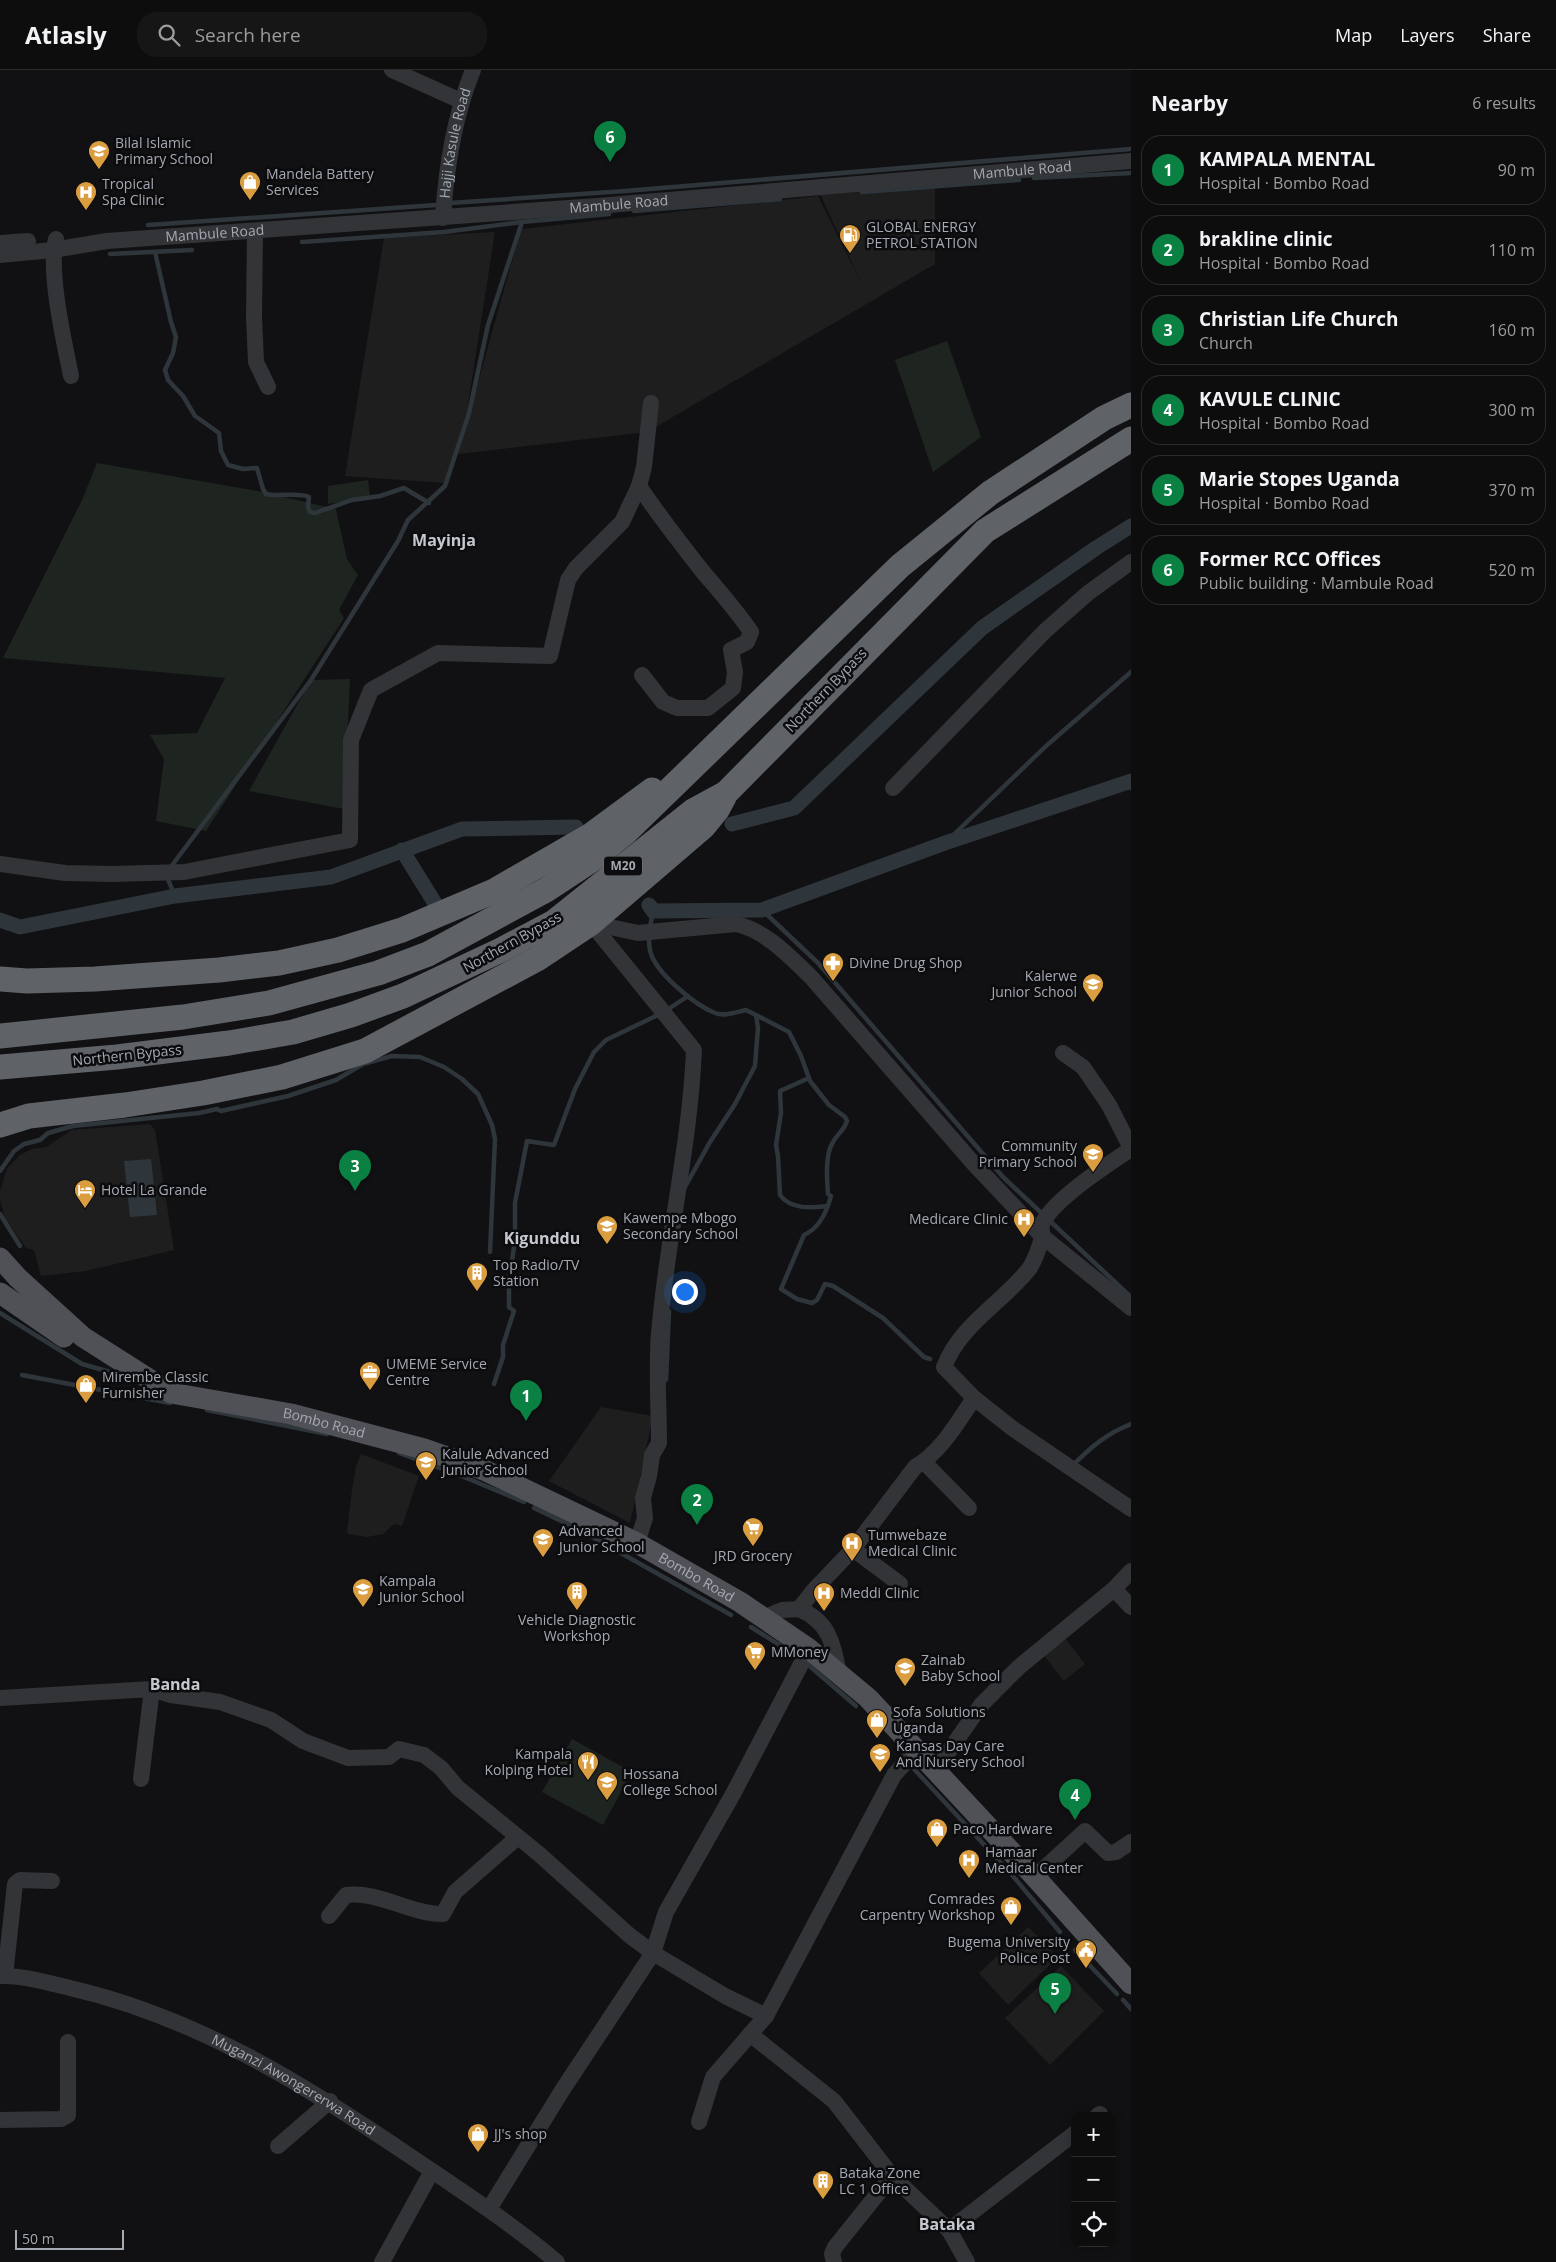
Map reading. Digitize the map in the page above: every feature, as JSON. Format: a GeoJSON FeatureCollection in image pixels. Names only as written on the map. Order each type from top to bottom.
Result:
{"type":"FeatureCollection","features":[{"type":"Feature","properties":{"kind":"highway","name":"Northern Bypass"},"geometry":{"type":"LineString","coordinates":[[0,1036],[183,1017],[269,1003],[378,973],[428,954],[546,890],[593,859],[646,814],[900,566],[990,493],[1104,418],[1131,405]]}},
{"type":"Feature","properties":{"kind":"highway","name":"Northern Bypass"},"geometry":{"type":"LineString","coordinates":[[0,1067],[117,1057],[229,1043],[284,1033],[351,1015],[403,996],[501,950],[554,922],[693,811],[726,793],[985,531],[1131,439]]}},
{"type":"Feature","properties":{"kind":"highway"},"geometry":{"type":"LineString","coordinates":[[0,978],[27,981],[95,979],[220,970],[279,963],[338,950],[402,930],[494,891],[591,835],[666,780],[702,758]]}},
{"type":"Feature","properties":{"kind":"highway"},"geometry":{"type":"LineString","coordinates":[[0,1125],[30,1116],[125,1105],[282,1077],[365,1051],[537,959],[591,923],[665,861],[702,827],[717,810],[726,793]]}},
{"type":"Feature","properties":{"kind":"main road","name":"Bombo Road"},"geometry":{"type":"LineString","coordinates":[[0,1258],[18,1278],[84,1337],[171,1392],[292,1414],[439,1454],[484,1470],[637,1543],[763,1618],[809,1649],[868,1698],[1128,1975]]}},
{"type":"Feature","properties":{"kind":"main road","name":"Bombo Road"},"geometry":{"type":"LineString","coordinates":[[0,1293],[92,1357],[123,1370],[138,1372]]}},
{"type":"Feature","properties":{"kind":"street"},"geometry":{"type":"LineString","coordinates":[[392,70],[461,101]]}},
{"type":"Feature","properties":{"kind":"street","name":"Hajji Kasule Road"},"geometry":{"type":"LineString","coordinates":[[442,218],[446,180],[461,101],[473,70]]}},
{"type":"Feature","properties":{"kind":"street","name":"Mambule Road"},"geometry":{"type":"LineString","coordinates":[[0,243],[55,244],[442,218],[1131,161]]}},
{"type":"Feature","properties":{"kind":"street"},"geometry":{"type":"LineString","coordinates":[[256,230],[254,317],[256,362],[268,387]]}},
{"type":"Feature","properties":{"kind":"street"},"geometry":{"type":"LineString","coordinates":[[55,244],[61,326],[71,376]]}},
{"type":"Feature","properties":{"kind":"street","name":"Mambule Road"},"geometry":{"type":"LineString","coordinates":[[0,255],[55,244]]}},
{"type":"Feature","properties":{"kind":"street"},"geometry":{"type":"LineString","coordinates":[[0,864],[65,872],[112,874],[184,872],[350,840],[351,740],[370,690],[438,653],[550,656],[568,580],[576,568],[622,522],[639,486],[644,467],[651,403]]}},
{"type":"Feature","properties":{"kind":"street"},"geometry":{"type":"LineString","coordinates":[[639,486],[662,519],[752,632],[747,642],[732,650],[735,672],[733,688],[708,708],[677,708],[663,702],[642,675]]}},
{"type":"Feature","properties":{"kind":"street"},"geometry":{"type":"LineString","coordinates":[[893,788],[1045,631],[1088,593],[1131,562]]}},
{"type":"Feature","properties":{"kind":"street"},"geometry":{"type":"LineString","coordinates":[[591,923],[638,933],[736,924],[751,927],[781,950],[811,977],[974,1164],[1131,1308]]}},
{"type":"Feature","properties":{"kind":"street"},"geometry":{"type":"LineString","coordinates":[[591,923],[694,1050],[690,1113],[676,1196],[659,1334],[658,1444],[652,1455],[643,1498],[645,1518],[637,1543]]}},
{"type":"Feature","properties":{"kind":"street"},"geometry":{"type":"LineString","coordinates":[[1063,1053],[1083,1067],[1109,1105],[1131,1148],[1069,1195],[1043,1226],[1030,1267],[1003,1296],[976,1320],[948,1358],[944,1367],[974,1398],[1012,1428],[1128,1502]]}},
{"type":"Feature","properties":{"kind":"street"},"geometry":{"type":"LineString","coordinates":[[799,1609],[814,1590],[853,1549],[915,1467],[924,1462],[946,1438],[974,1398]]}},
{"type":"Feature","properties":{"kind":"street"},"geometry":{"type":"LineString","coordinates":[[924,1462],[969,1508]]}},
{"type":"Feature","properties":{"kind":"street"},"geometry":{"type":"LineString","coordinates":[[853,1549],[900,1584]]}},
{"type":"Feature","properties":{"kind":"street"},"geometry":{"type":"LineString","coordinates":[[936,1770],[981,1705],[1018,1667],[1114,1589],[1131,1571]]}},
{"type":"Feature","properties":{"kind":"street"},"geometry":{"type":"LineString","coordinates":[[1114,1589],[1131,1607]]}},
{"type":"Feature","properties":{"kind":"street"},"geometry":{"type":"LineString","coordinates":[[763,1618],[782,1610],[799,1609],[813,1615],[833,1643],[838,1674]]}},
{"type":"Feature","properties":{"kind":"street"},"geometry":{"type":"LineString","coordinates":[[490,2209],[563,2089],[653,1953],[666,1912],[733,1794],[809,1649]]}},
{"type":"Feature","properties":{"kind":"street"},"geometry":{"type":"LineString","coordinates":[[0,1698],[152,1689],[171,1695],[220,1702],[271,1720],[303,1741],[348,1758],[389,1757],[399,1749],[424,1755],[441,1768],[458,1788],[539,1854],[629,1935],[653,1953],[725,1996],[766,2016]]}},
{"type":"Feature","properties":{"kind":"street"},"geometry":{"type":"LineString","coordinates":[[141,1779],[152,1689]]}},
{"type":"Feature","properties":{"kind":"street"},"geometry":{"type":"LineString","coordinates":[[699,2122],[713,2077],[766,2016],[894,1775],[917,1750]]}},
{"type":"Feature","properties":{"kind":"street"},"geometry":{"type":"LineString","coordinates":[[1035,1877],[1085,1831],[1108,1853],[1116,1852],[1131,1842]]}},
{"type":"Feature","properties":{"kind":"street"},"geometry":{"type":"LineString","coordinates":[[329,1916],[346,1895],[359,1894],[430,1914],[442,1914],[455,1892],[518,1837]]}},
{"type":"Feature","properties":{"kind":"street"},"geometry":{"type":"LineString","coordinates":[[3,1976],[15,1884],[20,1880],[52,1881]]}},
{"type":"Feature","properties":{"kind":"street","name":"Muganzi Awongererwa Road"},"geometry":{"type":"LineString","coordinates":[[3,1976],[97,1994],[178,2023],[256,2058],[330,2101],[490,2209],[538,2256],[556,2262]]}},
{"type":"Feature","properties":{"kind":"street"},"geometry":{"type":"LineString","coordinates":[[750,2034],[834,2101],[892,2176],[949,2230],[967,2262]]}},
{"type":"Feature","properties":{"kind":"street"},"geometry":{"type":"LineString","coordinates":[[0,2120],[61,2119],[68,2115],[68,2042]]}},
{"type":"Feature","properties":{"kind":"street"},"geometry":{"type":"LineString","coordinates":[[278,2146],[330,2101]]}},
{"type":"Feature","properties":{"kind":"street"},"geometry":{"type":"LineString","coordinates":[[949,2230],[1071,2136]]}},
{"type":"Feature","properties":{"kind":"street"},"geometry":{"type":"LineString","coordinates":[[382,2262],[432,2170]]}},
{"type":"Feature","properties":{"kind":"street"},"geometry":{"type":"LineString","coordinates":[[834,2262],[832,2254],[835,2247],[892,2176]]}},
{"type":"Feature","properties":{"kind":"shaded area"},"geometry":{"type":"Polygon","coordinates":[[[935,188],[935,264],[647,432],[458,454],[521,229],[818,196],[864,289],[820,194],[935,188]]]}},
{"type":"Feature","properties":{"kind":"shaded area"},"geometry":{"type":"Polygon","coordinates":[[[495,232],[467,411],[444,483],[345,476],[384,238],[495,232]]]}},
{"type":"Feature","properties":{"kind":"shaded area"},"geometry":{"type":"Polygon","coordinates":[[[947,341],[981,437],[933,472],[895,360],[947,341]]]}},
{"type":"Feature","properties":{"kind":"shaded area"},"geometry":{"type":"Polygon","coordinates":[[[97,463],[257,491],[336,509],[347,559],[358,575],[339,610],[344,618],[206,831],[156,821],[164,759],[150,735],[197,733],[225,678],[3,658],[82,500],[97,463]]]}},
{"type":"Feature","properties":{"kind":"shaded area"},"geometry":{"type":"Polygon","coordinates":[[[368,480],[370,497],[328,504],[328,486],[368,480]]]}},
{"type":"Feature","properties":{"kind":"shaded area"},"geometry":{"type":"Polygon","coordinates":[[[350,679],[344,809],[249,791],[311,680],[350,679]]]}},
{"type":"Feature","properties":{"kind":"shaded area","name":"Hotel La Grande"},"geometry":{"type":"Polygon","coordinates":[[[150,1124],[155,1130],[174,1250],[86,1271],[41,1276],[34,1250],[26,1248],[5,1218],[0,1200],[0,1191],[7,1168],[20,1155],[32,1149],[46,1147],[72,1130],[150,1124]]]}},
{"type":"Feature","properties":{"kind":"shaded area"},"geometry":{"type":"Polygon","coordinates":[[[151,1159],[157,1215],[130,1217],[124,1161],[151,1159]]]}},
{"type":"Feature","properties":{"kind":"shaded area"},"geometry":{"type":"Polygon","coordinates":[[[601,1407],[653,1416],[630,1523],[549,1481],[601,1407]]]}},
{"type":"Feature","properties":{"kind":"shaded area"},"geometry":{"type":"Polygon","coordinates":[[[361,1454],[419,1476],[402,1526],[394,1524],[383,1534],[367,1537],[348,1534],[347,1531],[356,1466],[361,1454]]]}},
{"type":"Feature","properties":{"kind":"shaded area"},"geometry":{"type":"Polygon","coordinates":[[[1064,1637],[1085,1664],[1064,1681],[1042,1653],[1064,1637]]]}},
{"type":"Feature","properties":{"kind":"shaded area"},"geometry":{"type":"Polygon","coordinates":[[[572,1739],[632,1772],[603,1825],[542,1792],[572,1739]]]}},
{"type":"Feature","properties":{"kind":"shaded area"},"geometry":{"type":"Polygon","coordinates":[[[1028,1927],[1058,1957],[1008,2005],[979,1973],[1028,1927]]]}},
{"type":"Feature","properties":{"kind":"shaded area"},"geometry":{"type":"Polygon","coordinates":[[[1061,1966],[1104,2011],[1050,2065],[1005,2018],[1061,1966]]]}},
{"type":"Feature","properties":{"kind":"waterway"},"geometry":{"type":"LineString","coordinates":[[450,203],[625,191],[1131,149]]}},
{"type":"Feature","properties":{"kind":"waterway"},"geometry":{"type":"LineString","coordinates":[[1034,178],[1131,173]]}},
{"type":"Feature","properties":{"kind":"waterway"},"geometry":{"type":"LineString","coordinates":[[862,192],[1019,180]]}},
{"type":"Feature","properties":{"kind":"waterway"},"geometry":{"type":"LineString","coordinates":[[634,211],[780,199]]}},
{"type":"Feature","properties":{"kind":"waterway"},"geometry":{"type":"LineString","coordinates":[[148,225],[436,205]]}},
{"type":"Feature","properties":{"kind":"waterway"},"geometry":{"type":"LineString","coordinates":[[170,868],[311,680],[398,541],[408,520],[445,486],[469,413],[488,325],[522,222],[609,214]]}},
{"type":"Feature","properties":{"kind":"waterway"},"geometry":{"type":"LineString","coordinates":[[302,242],[444,232],[522,222]]}},
{"type":"Feature","properties":{"kind":"waterway"},"geometry":{"type":"LineString","coordinates":[[110,254],[192,250]]}},
{"type":"Feature","properties":{"kind":"waterway"},"geometry":{"type":"LineString","coordinates":[[155,252],[176,337],[173,353],[165,370],[168,380],[183,396],[195,416],[219,433],[221,451],[228,465],[243,469],[257,468],[266,494],[309,497],[308,507],[310,512],[315,513],[352,500],[380,496],[404,488],[429,503]]}},
{"type":"Feature","properties":{"kind":"waterway"},"geometry":{"type":"LineString","coordinates":[[732,824],[794,808],[982,628],[1096,548],[1131,526]]}},
{"type":"Feature","properties":{"kind":"waterway"},"geometry":{"type":"LineString","coordinates":[[945,843],[1046,746],[1131,672]]}},
{"type":"Feature","properties":{"kind":"waterway"},"geometry":{"type":"LineString","coordinates":[[649,905],[653,911],[762,910],[945,843],[1131,781]]}},
{"type":"Feature","properties":{"kind":"waterway"},"geometry":{"type":"LineString","coordinates":[[1120,785],[1131,788]]}},
{"type":"Feature","properties":{"kind":"waterway"},"geometry":{"type":"LineString","coordinates":[[0,920],[20,927],[175,896],[331,877],[462,829],[576,827]]}},
{"type":"Feature","properties":{"kind":"waterway"},"geometry":{"type":"LineString","coordinates":[[402,850],[436,905]]}},
{"type":"Feature","properties":{"kind":"waterway"},"geometry":{"type":"LineString","coordinates":[[167,877],[175,896]]}},
{"type":"Feature","properties":{"kind":"waterway"},"geometry":{"type":"LineString","coordinates":[[762,910],[818,963],[1003,1177],[1131,1297]]}},
{"type":"Feature","properties":{"kind":"waterway"},"geometry":{"type":"LineString","coordinates":[[653,911],[649,935],[650,950],[653,959],[667,977],[676,987],[697,1003],[715,1013],[726,1014],[746,1010],[756,1015],[758,1028],[755,1066],[735,1104],[710,1142],[685,1187]]}},
{"type":"Feature","properties":{"kind":"waterway"},"geometry":{"type":"LineString","coordinates":[[667,1010],[688,996]]}},
{"type":"Feature","properties":{"kind":"waterway"},"geometry":{"type":"LineString","coordinates":[[494,1384],[503,1357],[503,1345],[514,1311],[509,1307],[509,1282],[515,1240],[515,1203],[527,1141],[554,1145],[575,1089],[594,1052],[606,1040],[660,1014]]}},
{"type":"Feature","properties":{"kind":"waterway"},"geometry":{"type":"LineString","coordinates":[[756,1015],[789,1032],[801,1056],[810,1081],[829,1105],[845,1117],[847,1121],[834,1141],[828,1155],[828,1194],[831,1196],[827,1207],[819,1224],[804,1235],[781,1289],[797,1299],[812,1303],[817,1300],[825,1284],[833,1286],[883,1318],[924,1357],[930,1359]]}},
{"type":"Feature","properties":{"kind":"waterway"},"geometry":{"type":"LineString","coordinates":[[0,1171],[14,1151],[24,1144],[40,1140],[48,1133],[73,1126],[199,1113],[217,1109],[221,1111],[288,1096],[336,1080],[363,1064],[392,1056],[420,1057],[444,1067],[462,1079],[478,1094],[492,1125],[495,1139],[490,1252]]}},
{"type":"Feature","properties":{"kind":"waterway"},"geometry":{"type":"LineString","coordinates":[[809,1078],[780,1091],[781,1113],[776,1145],[780,1195],[796,1206],[828,1206]]}},
{"type":"Feature","properties":{"kind":"waterway"},"geometry":{"type":"LineString","coordinates":[[0,1214],[20,1246]]}},
{"type":"Feature","properties":{"kind":"waterway"},"geometry":{"type":"LineString","coordinates":[[666,1380],[669,1311]]}},
{"type":"Feature","properties":{"kind":"waterway"},"geometry":{"type":"LineString","coordinates":[[0,1313],[82,1364],[110,1372]]}},
{"type":"Feature","properties":{"kind":"waterway"},"geometry":{"type":"LineString","coordinates":[[22,1375],[170,1403]]}},
{"type":"Feature","properties":{"kind":"waterway"},"geometry":{"type":"LineString","coordinates":[[207,1410],[327,1434]]}},
{"type":"Feature","properties":{"kind":"waterway"},"geometry":{"type":"LineString","coordinates":[[1072,1466],[1099,1442],[1131,1424]]}},
{"type":"Feature","properties":{"kind":"waterway"},"geometry":{"type":"LineString","coordinates":[[399,1453],[524,1502]]}},
{"type":"Feature","properties":{"kind":"waterway"},"geometry":{"type":"LineString","coordinates":[[534,1508],[580,1530],[731,1615]]}},
{"type":"Feature","properties":{"kind":"waterway"},"geometry":{"type":"LineString","coordinates":[[751,1627],[800,1658]]}},
{"type":"Feature","properties":{"kind":"waterway"},"geometry":{"type":"LineString","coordinates":[[806,1663],[856,1706]]}},
{"type":"Feature","properties":{"kind":"waterway"},"geometry":{"type":"LineString","coordinates":[[914,1769],[1002,1864]]}},
{"type":"Feature","properties":{"kind":"waterway"},"geometry":{"type":"LineString","coordinates":[[1012,1875],[1060,1932]]}},
{"type":"Feature","properties":{"kind":"waterway"},"geometry":{"type":"LineString","coordinates":[[1075,1950],[1117,1994]]}},
{"type":"Feature","properties":{"kind":"waterway"},"geometry":{"type":"LineString","coordinates":[[1123,2000],[1131,2009]]}},
{"type":"Feature","properties":{"kind":"place","name":"Former RCC Offices"},"geometry":{"type":"Point","coordinates":[610,162]}},
{"type":"Feature","properties":{"kind":"place","name":"Bilal Islamic Primary School"},"geometry":{"type":"Point","coordinates":[99,170]}},
{"type":"Feature","properties":{"kind":"place","name":"Mandela Battery Services"},"geometry":{"type":"Point","coordinates":[250,201]}},
{"type":"Feature","properties":{"kind":"place","name":"Tropical Spa Clinic"},"geometry":{"type":"Point","coordinates":[86,211]}},
{"type":"Feature","properties":{"kind":"place","name":"GLOBAL ENERGY PETROL STATION"},"geometry":{"type":"Point","coordinates":[850,254]}},
{"type":"Feature","properties":{"kind":"place","name":"Divine Drug Shop"},"geometry":{"type":"Point","coordinates":[833,982]}},
{"type":"Feature","properties":{"kind":"place","name":"Kalerwe Junior School"},"geometry":{"type":"Point","coordinates":[1093,1003]}},
{"type":"Feature","properties":{"kind":"place","name":"Community Primary School"},"geometry":{"type":"Point","coordinates":[1093,1173]}},
{"type":"Feature","properties":{"kind":"place","name":"Christian Life Church"},"geometry":{"type":"Point","coordinates":[355,1191]}},
{"type":"Feature","properties":{"kind":"place","name":"Hotel La Grande"},"geometry":{"type":"Point","coordinates":[85,1209]}},
{"type":"Feature","properties":{"kind":"place","name":"Medicare Clinic"},"geometry":{"type":"Point","coordinates":[1024,1238]}},
{"type":"Feature","properties":{"kind":"place","name":"Kawempe Mbogo Secondary School"},"geometry":{"type":"Point","coordinates":[607,1245]}},
{"type":"Feature","properties":{"kind":"place","name":"Top Radio/TV Station"},"geometry":{"type":"Point","coordinates":[477,1292]}},
{"type":"Feature","properties":{"kind":"place","name":"UMEME Service Centre"},"geometry":{"type":"Point","coordinates":[370,1391]}},
{"type":"Feature","properties":{"kind":"place","name":"Mirembe Classic Furnisher"},"geometry":{"type":"Point","coordinates":[86,1404]}},
{"type":"Feature","properties":{"kind":"place","name":"KAMPALA MENTAL"},"geometry":{"type":"Point","coordinates":[526,1421]}},
{"type":"Feature","properties":{"kind":"place","name":"Kalule Advanced Junior School"},"geometry":{"type":"Point","coordinates":[426,1481]}},
{"type":"Feature","properties":{"kind":"place","name":"brakline clinic"},"geometry":{"type":"Point","coordinates":[697,1525]}},
{"type":"Feature","properties":{"kind":"place","name":"JRD Grocery"},"geometry":{"type":"Point","coordinates":[753,1547]}},
{"type":"Feature","properties":{"kind":"place","name":"Advanced Junior School"},"geometry":{"type":"Point","coordinates":[543,1558]}},
{"type":"Feature","properties":{"kind":"place","name":"Tumwebaze Medical Clinic"},"geometry":{"type":"Point","coordinates":[852,1562]}},
{"type":"Feature","properties":{"kind":"place","name":"Kampala Junior School"},"geometry":{"type":"Point","coordinates":[363,1608]}},
{"type":"Feature","properties":{"kind":"place","name":"Vehicle Diagnostic Workshop"},"geometry":{"type":"Point","coordinates":[577,1611]}},
{"type":"Feature","properties":{"kind":"place","name":"Meddi Clinic"},"geometry":{"type":"Point","coordinates":[824,1612]}},
{"type":"Feature","properties":{"kind":"place","name":"MMoney"},"geometry":{"type":"Point","coordinates":[755,1671]}},
{"type":"Feature","properties":{"kind":"place","name":"Zainab Baby School"},"geometry":{"type":"Point","coordinates":[905,1687]}},
{"type":"Feature","properties":{"kind":"place","name":"Sofa Solutions Uganda"},"geometry":{"type":"Point","coordinates":[877,1739]}},
{"type":"Feature","properties":{"kind":"place","name":"Kansas Day Care And Nursery School"},"geometry":{"type":"Point","coordinates":[880,1773]}},
{"type":"Feature","properties":{"kind":"place","name":"Kampala Kolping Hotel"},"geometry":{"type":"Point","coordinates":[588,1781]}},
{"type":"Feature","properties":{"kind":"place","name":"Hossana College School"},"geometry":{"type":"Point","coordinates":[607,1801]}},
{"type":"Feature","properties":{"kind":"place","name":"KAVULE CLINIC"},"geometry":{"type":"Point","coordinates":[1075,1820]}},
{"type":"Feature","properties":{"kind":"place","name":"Paco Hardware"},"geometry":{"type":"Point","coordinates":[937,1848]}},
{"type":"Feature","properties":{"kind":"place","name":"Hamaar Medical Center"},"geometry":{"type":"Point","coordinates":[969,1879]}},
{"type":"Feature","properties":{"kind":"place","name":"Comrades Carpentry Workshop"},"geometry":{"type":"Point","coordinates":[1011,1926]}},
{"type":"Feature","properties":{"kind":"place","name":"Bugema University Police Post"},"geometry":{"type":"Point","coordinates":[1086,1969]}},
{"type":"Feature","properties":{"kind":"place","name":"Marie Stopes Uganda"},"geometry":{"type":"Point","coordinates":[1055,2014]}},
{"type":"Feature","properties":{"kind":"place","name":"JJ's shop"},"geometry":{"type":"Point","coordinates":[478,2153]}},
{"type":"Feature","properties":{"kind":"place","name":"Bataka Zone LC 1 Office"},"geometry":{"type":"Point","coordinates":[823,2200]}},
{"type":"Feature","properties":{"kind":"district","name":"Mayinja"},"geometry":{"type":"Point","coordinates":[444,540]}},
{"type":"Feature","properties":{"kind":"district","name":"Kigunddu"},"geometry":{"type":"Point","coordinates":[542,1238]}},
{"type":"Feature","properties":{"kind":"district","name":"Banda"},"geometry":{"type":"Point","coordinates":[175,1684]}},
{"type":"Feature","properties":{"kind":"district","name":"Bataka"},"geometry":{"type":"Point","coordinates":[947,2224]}}]}
